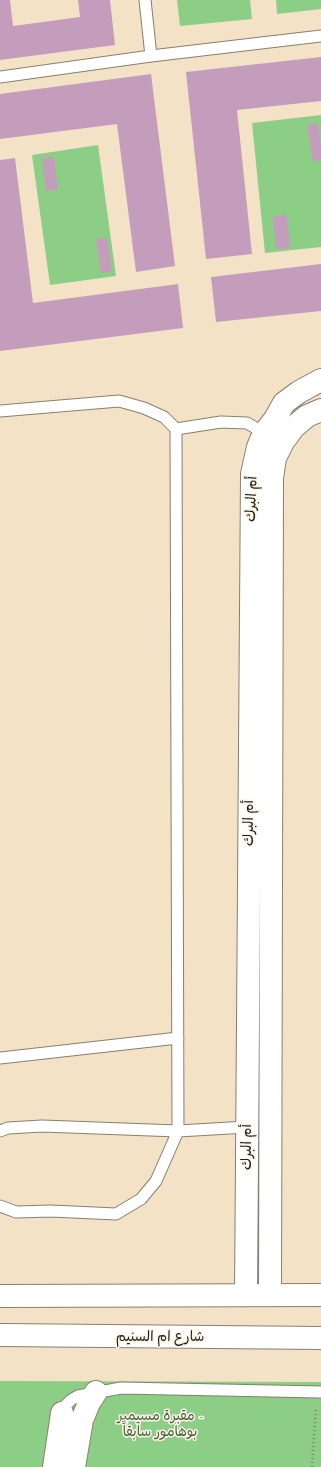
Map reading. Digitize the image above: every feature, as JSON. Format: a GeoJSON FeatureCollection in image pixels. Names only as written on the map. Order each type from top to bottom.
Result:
{"type":"FeatureCollection","features":[{"type":"Feature","properties":{"kind":"street","name":"أم البرك"},"geometry":{"type":"LineString","coordinates":[[246,1295],[251,493],[254,461],[264,433],[275,419],[284,403],[299,392],[321,380]]}},
{"type":"Feature","properties":{"kind":"street","name":"أم البرك"},"geometry":{"type":"LineString","coordinates":[[270,1295],[272,478],[275,458],[283,442],[294,427],[307,416],[321,410]]}},
{"type":"Feature","properties":{"kind":"street"},"geometry":{"type":"LineString","coordinates":[[0,1296],[321,1295]]}},
{"type":"Feature","properties":{"kind":"street","name":"شارع ام السنيم"},"geometry":{"type":"LineString","coordinates":[[0,1335],[321,1338]]}},
{"type":"Feature","properties":{"kind":"street"},"geometry":{"type":"LineString","coordinates":[[74,1467],[82,1420],[89,1402],[96,1392]]}},
{"type":"Feature","properties":{"kind":"street"},"geometry":{"type":"LineString","coordinates":[[54,1467],[62,1412]]}},
{"type":"Feature","properties":{"kind":"lane"},"geometry":{"type":"LineString","coordinates":[[145,0],[151,56]]}},
{"type":"Feature","properties":{"kind":"lane"},"geometry":{"type":"LineString","coordinates":[[0,77],[151,56],[321,36]]}},
{"type":"Feature","properties":{"kind":"lane"},"geometry":{"type":"LineString","coordinates":[[0,411],[119,401],[144,408],[164,417],[176,429],[178,1038],[178,1131],[156,1181],[141,1200],[116,1214],[51,1211],[16,1212],[0,1206]]}},
{"type":"Feature","properties":{"kind":"lane"},"geometry":{"type":"LineString","coordinates":[[176,429],[221,422],[247,423],[264,433]]}},
{"type":"Feature","properties":{"kind":"lane"},"geometry":{"type":"LineString","coordinates":[[0,1058],[178,1038]]}},
{"type":"Feature","properties":{"kind":"lane"},"geometry":{"type":"LineString","coordinates":[[0,1131],[8,1128],[42,1126],[178,1131],[247,1127]]}},
{"type":"Feature","properties":{"kind":"lane"},"geometry":{"type":"LineString","coordinates":[[62,1412],[71,1400],[78,1396],[122,1388],[319,1392]]}},
{"type":"Feature","properties":{"kind":"path"},"geometry":{"type":"LineString","coordinates":[[312,1467],[319,1392]]}},
{"type":"Feature","properties":{"kind":"green space"},"geometry":{"type":"Polygon","coordinates":[[[177,0],[250,0],[252,19],[180,26],[177,0]]]}},
{"type":"Feature","properties":{"kind":"green space"},"geometry":{"type":"Polygon","coordinates":[[[276,0],[321,0],[321,9],[277,14],[276,0]]]}},
{"type":"Feature","properties":{"kind":"green space"},"geometry":{"type":"Polygon","coordinates":[[[321,115],[321,247],[265,253],[252,123],[321,115]]]}},
{"type":"Feature","properties":{"kind":"green space"},"geometry":{"type":"Polygon","coordinates":[[[98,145],[116,276],[50,285],[32,155],[98,145]]]}},
{"type":"Feature","properties":{"kind":"green space","name":"مقبرة مسيمير - بوهامور سابقاً"},"geometry":{"type":"Polygon","coordinates":[[[0,1381],[321,1382],[321,1467],[0,1467],[0,1381]]]}},
{"type":"Feature","properties":{"kind":"building"},"geometry":{"type":"Polygon","coordinates":[[[0,0],[10,0],[13,26],[80,17],[78,0],[110,0],[115,45],[0,60],[0,0]]]}},
{"type":"Feature","properties":{"kind":"building"},"geometry":{"type":"Polygon","coordinates":[[[321,57],[321,101],[237,110],[252,254],[206,259],[186,72],[321,57]]]}},
{"type":"Feature","properties":{"kind":"building"},"geometry":{"type":"Polygon","coordinates":[[[151,74],[175,266],[136,272],[117,124],[0,139],[0,94],[151,74]]]}},
{"type":"Feature","properties":{"kind":"building"},"geometry":{"type":"Polygon","coordinates":[[[318,123],[321,142],[321,160],[313,161],[307,125],[318,123]]]}},
{"type":"Feature","properties":{"kind":"building"},"geometry":{"type":"Polygon","coordinates":[[[54,157],[58,189],[46,191],[42,158],[54,157]]]}},
{"type":"Feature","properties":{"kind":"building"},"geometry":{"type":"Polygon","coordinates":[[[15,158],[33,303],[178,284],[183,328],[0,351],[0,160],[15,158]]]}},
{"type":"Feature","properties":{"kind":"building"},"geometry":{"type":"Polygon","coordinates":[[[287,215],[290,248],[276,249],[273,216],[287,215]]]}},
{"type":"Feature","properties":{"kind":"building"},"geometry":{"type":"Polygon","coordinates":[[[107,238],[112,271],[101,273],[96,239],[107,238]]]}},
{"type":"Feature","properties":{"kind":"building"},"geometry":{"type":"Polygon","coordinates":[[[321,264],[321,311],[216,322],[211,277],[321,264]]]}}]}
